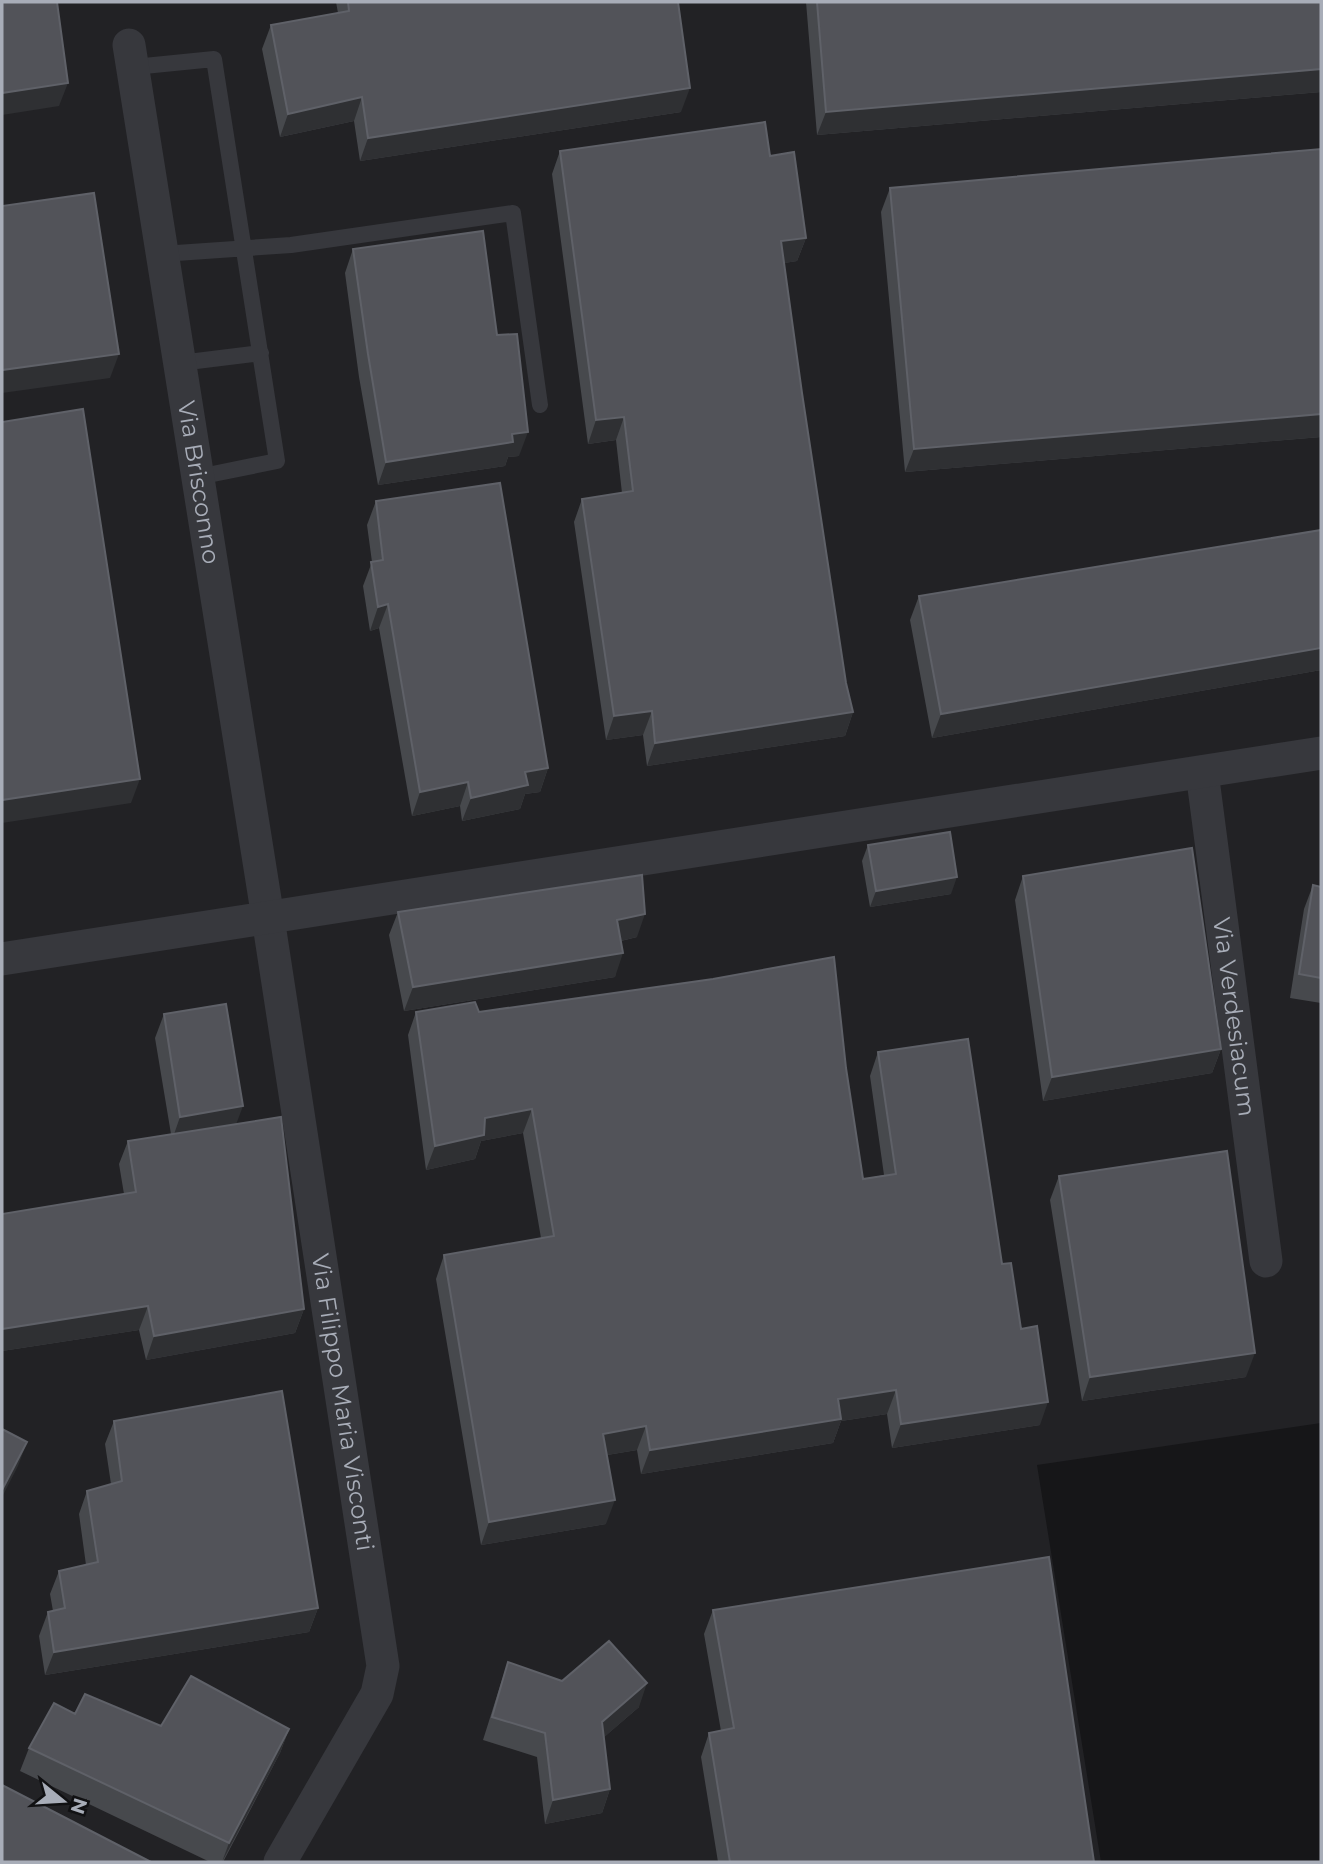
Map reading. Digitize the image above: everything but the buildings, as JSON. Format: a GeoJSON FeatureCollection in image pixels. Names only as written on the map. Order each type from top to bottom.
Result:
{"type":"FeatureCollection","features":[{"type":"Feature","properties":{"kind":"street","name":"Via Brisconno"},"geometry":{"type":"LineString","coordinates":[[132,56],[268,918]]}},
{"type":"Feature","properties":{"kind":"street"},"geometry":{"type":"LineString","coordinates":[[2,959],[1321,753]]}},
{"type":"Feature","properties":{"kind":"street","name":"Via Verdesiacum"},"geometry":{"type":"LineString","coordinates":[[1202,772],[1266,1261]]}},
{"type":"Feature","properties":{"kind":"street","name":"Via Filippo Maria Visconti"},"geometry":{"type":"LineString","coordinates":[[268,918],[383,1666],[377,1694],[280,1862]]}},
{"type":"Feature","properties":{"kind":"lane"},"geometry":{"type":"LineString","coordinates":[[132,56],[214,59],[261,353],[277,461],[198,477]]}},
{"type":"Feature","properties":{"kind":"lane"},"geometry":{"type":"LineString","coordinates":[[162,254],[291,245],[513,213],[540,405]]}},
{"type":"Feature","properties":{"kind":"lane"},"geometry":{"type":"LineString","coordinates":[[180,363],[261,353]]}},
{"type":"Feature","properties":{"kind":"shaded area"},"geometry":{"type":"Polygon","coordinates":[[[2,2],[1321,2],[1321,1423],[1037,1465],[1101,1862],[2,1862],[2,2]]]}}]}
